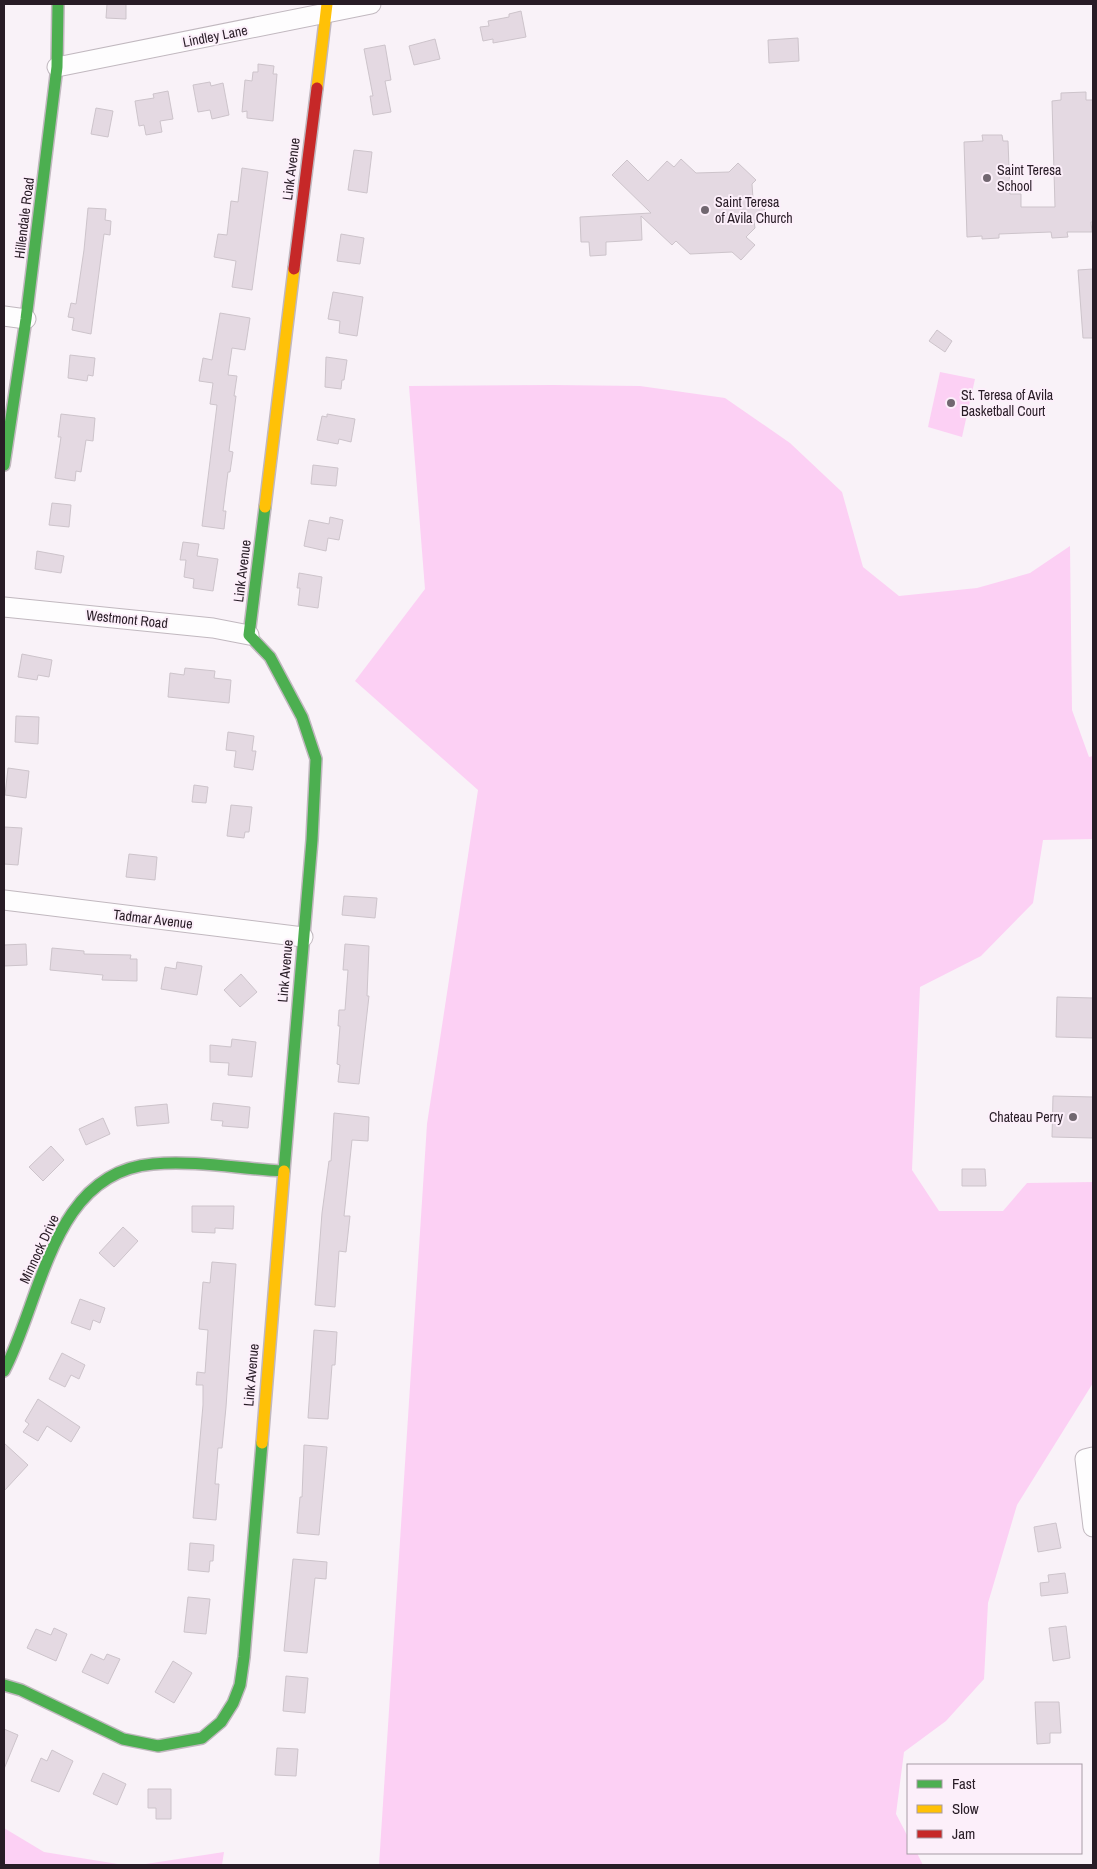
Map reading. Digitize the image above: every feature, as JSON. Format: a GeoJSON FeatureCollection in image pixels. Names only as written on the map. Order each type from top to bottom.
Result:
{"type":"FeatureCollection","features":[{"type":"Feature","properties":{"kind":"street","name":"Hillendale Road"},"geometry":{"type":"LineString","coordinates":[[4,465],[26,319],[58,67],[58,4]]}},
{"type":"Feature","properties":{"kind":"street","name":"Lindley Lane"},"geometry":{"type":"LineString","coordinates":[[58,67],[326,9],[371,4]]}},
{"type":"Feature","properties":{"kind":"street","name":"Link Avenue"},"geometry":{"type":"LineString","coordinates":[[4,1685],[21,1690],[123,1739],[158,1746],[202,1738],[221,1722],[233,1703],[240,1685],[244,1657],[302,937],[312,840],[316,759],[302,717],[270,657],[249,635],[326,9]]}},
{"type":"Feature","properties":{"kind":"street"},"geometry":{"type":"LineString","coordinates":[[4,316],[26,319]]}},
{"type":"Feature","properties":{"kind":"street","name":"Westmont Road"},"geometry":{"type":"LineString","coordinates":[[4,607],[213,628],[249,635]]}},
{"type":"Feature","properties":{"kind":"street","name":"Tadmar Avenue"},"geometry":{"type":"LineString","coordinates":[[4,900],[302,937]]}},
{"type":"Feature","properties":{"kind":"street","name":"Minnock Drive"},"geometry":{"type":"LineString","coordinates":[[4,1371],[13,1355],[39,1283],[66,1222],[86,1196],[103,1180],[131,1167],[160,1162],[283,1171]]}},
{"type":"Feature","properties":{"kind":"street"},"geometry":{"type":"LineString","coordinates":[[1089,1458],[1093,1527]]}},
{"type":"Feature","properties":{"kind":"shaded area","name":"St. Teresa of Avila Basketball Court"},"geometry":{"type":"Polygon","coordinates":[[[940,372],[975,379],[962,437],[928,427],[940,372]]]}},
{"type":"Feature","properties":{"kind":"shaded area"},"geometry":{"type":"Polygon","coordinates":[[[409,386],[640,386],[725,398],[790,443],[842,492],[863,567],[899,596],[977,588],[1030,573],[1070,546],[1072,710],[1089,757],[1093,756],[1093,839],[1043,840],[1033,903],[981,956],[920,987],[912,1170],[939,1211],[1003,1211],[1027,1183],[1093,1182],[1093,1383],[1017,1505],[988,1603],[984,1679],[946,1721],[904,1752],[896,1814],[907,1835],[907,1854],[918,1854],[923,1865],[379,1865],[427,1124],[478,790],[355,681],[425,589],[409,386]]]}},
{"type":"Feature","properties":{"kind":"shaded area"},"geometry":{"type":"Polygon","coordinates":[[[4,1828],[44,1852],[124,1865],[4,1865],[4,1828]]]}},
{"type":"Feature","properties":{"kind":"shaded area"},"geometry":{"type":"Polygon","coordinates":[[[224,1852],[222,1865],[139,1865],[224,1852]]]}},
{"type":"Feature","properties":{"kind":"building"},"geometry":{"type":"Polygon","coordinates":[[[107,4],[126,4],[126,19],[106,18],[107,4]]]}},
{"type":"Feature","properties":{"kind":"building"},"geometry":{"type":"Polygon","coordinates":[[[521,11],[526,37],[493,43],[493,39],[483,41],[480,27],[489,26],[488,21],[509,17],[509,14],[521,11]]]}},
{"type":"Feature","properties":{"kind":"building"},"geometry":{"type":"Polygon","coordinates":[[[798,38],[799,61],[769,63],[768,40],[798,38]]]}},
{"type":"Feature","properties":{"kind":"building"},"geometry":{"type":"Polygon","coordinates":[[[435,39],[440,59],[414,65],[409,46],[435,39]]]}},
{"type":"Feature","properties":{"kind":"building"},"geometry":{"type":"Polygon","coordinates":[[[385,45],[391,80],[385,81],[391,112],[373,115],[370,96],[373,96],[364,49],[385,45]]]}},
{"type":"Feature","properties":{"kind":"building"},"geometry":{"type":"Polygon","coordinates":[[[258,64],[274,66],[273,74],[277,74],[273,121],[247,118],[247,111],[242,112],[245,80],[252,81],[253,72],[258,72],[258,64]]]}},
{"type":"Feature","properties":{"kind":"building"},"geometry":{"type":"Polygon","coordinates":[[[210,82],[211,86],[223,83],[229,115],[212,119],[210,110],[198,112],[193,85],[210,82]]]}},
{"type":"Feature","properties":{"kind":"building"},"geometry":{"type":"Polygon","coordinates":[[[168,91],[173,119],[160,121],[162,132],[146,135],[144,125],[139,126],[135,101],[154,98],[153,94],[168,91]]]}},
{"type":"Feature","properties":{"kind":"building","name":"Saint Teresa School"},"geometry":{"type":"Polygon","coordinates":[[[1086,92],[1086,100],[1093,100],[1092,232],[1067,232],[1068,237],[1052,238],[1051,232],[999,234],[999,238],[982,239],[982,236],[967,237],[964,142],[983,141],[982,135],[1002,135],[1003,141],[1008,141],[1010,194],[1021,194],[1021,207],[1055,207],[1052,101],[1061,100],[1061,93],[1086,92]]]}},
{"type":"Feature","properties":{"kind":"building"},"geometry":{"type":"Polygon","coordinates":[[[96,108],[113,111],[108,137],[91,134],[96,108]]]}},
{"type":"Feature","properties":{"kind":"building"},"geometry":{"type":"Polygon","coordinates":[[[354,150],[372,152],[367,193],[348,190],[354,150]]]}},
{"type":"Feature","properties":{"kind":"building","name":"Saint Teresa of Avila Church"},"geometry":{"type":"Polygon","coordinates":[[[681,159],[696,173],[729,172],[738,163],[756,180],[752,184],[753,199],[765,210],[754,221],[755,228],[746,237],[755,245],[741,260],[732,252],[690,254],[676,241],[672,245],[641,216],[642,240],[606,242],[606,255],[590,256],[589,242],[581,242],[580,217],[651,213],[612,175],[627,160],[648,181],[667,161],[674,167],[681,159]]]}},
{"type":"Feature","properties":{"kind":"building"},"geometry":{"type":"Polygon","coordinates":[[[242,168],[268,172],[252,290],[232,287],[236,261],[214,257],[218,234],[227,235],[231,201],[238,202],[242,168]]]}},
{"type":"Feature","properties":{"kind":"building"},"geometry":{"type":"Polygon","coordinates":[[[88,208],[106,209],[105,220],[111,221],[110,235],[104,234],[91,334],[72,330],[74,318],[68,317],[71,303],[76,304],[88,208]]]}},
{"type":"Feature","properties":{"kind":"building"},"geometry":{"type":"Polygon","coordinates":[[[341,234],[364,238],[360,264],[337,261],[341,234]]]}},
{"type":"Feature","properties":{"kind":"building"},"geometry":{"type":"Polygon","coordinates":[[[1093,269],[1093,338],[1083,338],[1078,270],[1093,269]]]}},
{"type":"Feature","properties":{"kind":"building"},"geometry":{"type":"Polygon","coordinates":[[[333,292],[363,297],[357,336],[339,333],[340,321],[328,319],[333,292]]]}},
{"type":"Feature","properties":{"kind":"building"},"geometry":{"type":"Polygon","coordinates":[[[220,313],[250,318],[245,350],[232,348],[228,375],[237,376],[229,451],[233,452],[230,472],[228,472],[223,511],[226,511],[224,529],[202,526],[217,405],[210,404],[213,383],[199,381],[203,358],[212,360],[220,313]]]}},
{"type":"Feature","properties":{"kind":"building"},"geometry":{"type":"Polygon","coordinates":[[[937,330],[952,341],[945,352],[929,341],[937,330]]]}},
{"type":"Feature","properties":{"kind":"building"},"geometry":{"type":"Polygon","coordinates":[[[70,355],[95,358],[93,376],[88,375],[87,381],[68,378],[70,355]]]}},
{"type":"Feature","properties":{"kind":"building"},"geometry":{"type":"Polygon","coordinates":[[[326,357],[347,360],[341,389],[325,387],[326,357]]]}},
{"type":"Feature","properties":{"kind":"building"},"geometry":{"type":"Polygon","coordinates":[[[61,414],[95,418],[93,441],[86,440],[81,472],[76,471],[75,481],[55,478],[61,437],[58,437],[61,414]]]}},
{"type":"Feature","properties":{"kind":"building"},"geometry":{"type":"Polygon","coordinates":[[[327,414],[355,419],[351,442],[339,439],[338,444],[317,440],[322,416],[327,417],[327,414]]]}},
{"type":"Feature","properties":{"kind":"building"},"geometry":{"type":"Polygon","coordinates":[[[313,465],[338,468],[336,486],[311,484],[313,465]]]}},
{"type":"Feature","properties":{"kind":"building"},"geometry":{"type":"Polygon","coordinates":[[[52,503],[71,505],[69,527],[49,525],[52,503]]]}},
{"type":"Feature","properties":{"kind":"building"},"geometry":{"type":"Polygon","coordinates":[[[330,517],[343,520],[339,540],[328,538],[326,551],[304,546],[309,520],[329,524],[330,517]]]}},
{"type":"Feature","properties":{"kind":"building"},"geometry":{"type":"Polygon","coordinates":[[[183,542],[199,544],[197,556],[218,559],[213,591],[193,588],[194,579],[184,577],[186,560],[180,560],[183,542]]]}},
{"type":"Feature","properties":{"kind":"building"},"geometry":{"type":"Polygon","coordinates":[[[37,551],[64,556],[61,573],[35,569],[37,551]]]}},
{"type":"Feature","properties":{"kind":"building"},"geometry":{"type":"Polygon","coordinates":[[[299,573],[322,577],[318,608],[298,605],[300,588],[297,588],[299,573]]]}},
{"type":"Feature","properties":{"kind":"building"},"geometry":{"type":"Polygon","coordinates":[[[22,654],[52,660],[49,677],[38,675],[37,680],[18,677],[22,654]]]}},
{"type":"Feature","properties":{"kind":"building"},"geometry":{"type":"Polygon","coordinates":[[[185,668],[215,671],[214,678],[231,680],[229,703],[168,697],[170,673],[184,675],[185,668]]]}},
{"type":"Feature","properties":{"kind":"building"},"geometry":{"type":"Polygon","coordinates":[[[16,716],[39,717],[38,744],[15,742],[16,716]]]}},
{"type":"Feature","properties":{"kind":"building"},"geometry":{"type":"Polygon","coordinates":[[[228,732],[254,736],[252,751],[256,751],[253,770],[234,767],[236,751],[226,750],[228,732]]]}},
{"type":"Feature","properties":{"kind":"building"},"geometry":{"type":"Polygon","coordinates":[[[8,768],[29,771],[26,798],[5,795],[8,768]]]}},
{"type":"Feature","properties":{"kind":"building"},"geometry":{"type":"Polygon","coordinates":[[[194,785],[208,787],[206,803],[192,802],[194,785]]]}},
{"type":"Feature","properties":{"kind":"building"},"geometry":{"type":"Polygon","coordinates":[[[231,805],[252,807],[249,832],[245,832],[244,838],[227,836],[231,805]]]}},
{"type":"Feature","properties":{"kind":"building"},"geometry":{"type":"Polygon","coordinates":[[[4,827],[22,828],[18,865],[4,864],[4,827]]]}},
{"type":"Feature","properties":{"kind":"building"},"geometry":{"type":"Polygon","coordinates":[[[129,854],[157,857],[155,880],[126,877],[129,854]]]}},
{"type":"Feature","properties":{"kind":"building"},"geometry":{"type":"Polygon","coordinates":[[[344,896],[377,898],[375,918],[342,915],[344,896]]]}},
{"type":"Feature","properties":{"kind":"building"},"geometry":{"type":"Polygon","coordinates":[[[26,944],[27,965],[4,966],[4,945],[26,944]]]}},
{"type":"Feature","properties":{"kind":"building"},"geometry":{"type":"Polygon","coordinates":[[[345,944],[369,946],[367,996],[369,996],[359,1084],[338,1082],[340,1065],[337,1064],[340,1026],[338,1026],[339,1010],[345,1010],[348,970],[343,970],[345,944]]]}},
{"type":"Feature","properties":{"kind":"building"},"geometry":{"type":"Polygon","coordinates":[[[52,948],[84,951],[84,954],[131,955],[130,959],[137,959],[137,981],[102,980],[103,975],[50,970],[52,948]]]}},
{"type":"Feature","properties":{"kind":"building"},"geometry":{"type":"Polygon","coordinates":[[[177,962],[202,966],[197,995],[161,989],[165,967],[176,969],[177,962]]]}},
{"type":"Feature","properties":{"kind":"building"},"geometry":{"type":"Polygon","coordinates":[[[241,974],[257,992],[240,1007],[224,990],[241,974]]]}},
{"type":"Feature","properties":{"kind":"building"},"geometry":{"type":"Polygon","coordinates":[[[1057,997],[1093,998],[1093,1038],[1056,1037],[1057,997]]]}},
{"type":"Feature","properties":{"kind":"building"},"geometry":{"type":"Polygon","coordinates":[[[232,1039],[256,1042],[252,1077],[228,1075],[229,1063],[210,1062],[210,1045],[231,1047],[232,1039]]]}},
{"type":"Feature","properties":{"kind":"building","name":"Chateau Perry"},"geometry":{"type":"Polygon","coordinates":[[[1053,1096],[1093,1097],[1093,1138],[1052,1137],[1053,1096]]]}},
{"type":"Feature","properties":{"kind":"building"},"geometry":{"type":"Polygon","coordinates":[[[213,1103],[250,1107],[248,1128],[222,1126],[223,1121],[211,1120],[213,1103]]]}},
{"type":"Feature","properties":{"kind":"building"},"geometry":{"type":"Polygon","coordinates":[[[167,1104],[169,1123],[137,1126],[135,1107],[167,1104]]]}},
{"type":"Feature","properties":{"kind":"building"},"geometry":{"type":"Polygon","coordinates":[[[334,1113],[369,1117],[368,1141],[352,1140],[344,1216],[350,1216],[346,1252],[339,1251],[335,1307],[315,1305],[322,1213],[329,1161],[331,1161],[334,1113]]]}},
{"type":"Feature","properties":{"kind":"building"},"geometry":{"type":"Polygon","coordinates":[[[103,1118],[110,1134],[86,1145],[79,1129],[103,1118]]]}},
{"type":"Feature","properties":{"kind":"building"},"geometry":{"type":"Polygon","coordinates":[[[51,1146],[64,1160],[43,1181],[29,1167],[51,1146]]]}},
{"type":"Feature","properties":{"kind":"building"},"geometry":{"type":"Polygon","coordinates":[[[962,1169],[985,1169],[986,1186],[962,1186],[962,1169]]]}},
{"type":"Feature","properties":{"kind":"building"},"geometry":{"type":"Polygon","coordinates":[[[192,1206],[234,1206],[233,1229],[215,1228],[215,1233],[192,1232],[192,1206]]]}},
{"type":"Feature","properties":{"kind":"building"},"geometry":{"type":"Polygon","coordinates":[[[123,1227],[138,1241],[114,1267],[99,1253],[123,1227]]]}},
{"type":"Feature","properties":{"kind":"building"},"geometry":{"type":"Polygon","coordinates":[[[212,1262],[236,1264],[226,1407],[222,1448],[218,1448],[215,1484],[219,1484],[216,1520],[193,1518],[203,1405],[203,1385],[196,1385],[197,1372],[205,1373],[208,1330],[199,1329],[203,1282],[210,1283],[212,1262]]]}},
{"type":"Feature","properties":{"kind":"building"},"geometry":{"type":"Polygon","coordinates":[[[80,1299],[105,1308],[100,1323],[93,1320],[90,1330],[71,1323],[80,1299]]]}},
{"type":"Feature","properties":{"kind":"building"},"geometry":{"type":"Polygon","coordinates":[[[314,1330],[337,1332],[335,1365],[332,1365],[328,1419],[308,1418],[314,1330]]]}},
{"type":"Feature","properties":{"kind":"building"},"geometry":{"type":"Polygon","coordinates":[[[62,1353],[85,1365],[79,1379],[71,1375],[65,1387],[49,1379],[62,1353]]]}},
{"type":"Feature","properties":{"kind":"building"},"geometry":{"type":"Polygon","coordinates":[[[38,1399],[80,1427],[71,1442],[47,1426],[38,1441],[23,1432],[29,1424],[25,1421],[38,1399]]]}},
{"type":"Feature","properties":{"kind":"building"},"geometry":{"type":"Polygon","coordinates":[[[4,1443],[28,1465],[4,1491],[4,1443]]]}},
{"type":"Feature","properties":{"kind":"building"},"geometry":{"type":"Polygon","coordinates":[[[304,1445],[327,1447],[319,1535],[297,1533],[300,1497],[302,1497],[304,1445]]]}},
{"type":"Feature","properties":{"kind":"building"},"geometry":{"type":"Polygon","coordinates":[[[1056,1523],[1061,1548],[1038,1552],[1034,1527],[1056,1523]]]}},
{"type":"Feature","properties":{"kind":"building"},"geometry":{"type":"Polygon","coordinates":[[[190,1543],[214,1545],[213,1561],[210,1561],[209,1572],[188,1570],[190,1543]]]}},
{"type":"Feature","properties":{"kind":"building"},"geometry":{"type":"Polygon","coordinates":[[[293,1559],[327,1562],[326,1579],[315,1578],[307,1653],[284,1651],[293,1559]]]}},
{"type":"Feature","properties":{"kind":"building"},"geometry":{"type":"Polygon","coordinates":[[[1065,1573],[1068,1593],[1041,1596],[1040,1583],[1049,1582],[1048,1575],[1065,1573]]]}},
{"type":"Feature","properties":{"kind":"building"},"geometry":{"type":"Polygon","coordinates":[[[188,1597],[210,1599],[206,1634],[184,1632],[188,1597]]]}},
{"type":"Feature","properties":{"kind":"building"},"geometry":{"type":"Polygon","coordinates":[[[1066,1626],[1070,1658],[1053,1661],[1049,1628],[1066,1626]]]}},
{"type":"Feature","properties":{"kind":"building"},"geometry":{"type":"Polygon","coordinates":[[[54,1628],[67,1634],[56,1661],[27,1648],[36,1629],[51,1635],[54,1628]]]}},
{"type":"Feature","properties":{"kind":"building"},"geometry":{"type":"Polygon","coordinates":[[[91,1654],[104,1660],[107,1654],[120,1659],[108,1684],[82,1672],[91,1654]]]}},
{"type":"Feature","properties":{"kind":"building"},"geometry":{"type":"Polygon","coordinates":[[[173,1661],[192,1673],[174,1703],[155,1692],[173,1661]]]}},
{"type":"Feature","properties":{"kind":"building"},"geometry":{"type":"Polygon","coordinates":[[[286,1676],[308,1678],[305,1713],[283,1711],[286,1676]]]}},
{"type":"Feature","properties":{"kind":"building"},"geometry":{"type":"Polygon","coordinates":[[[1035,1702],[1059,1702],[1061,1733],[1050,1733],[1050,1743],[1037,1744],[1035,1702]]]}},
{"type":"Feature","properties":{"kind":"building"},"geometry":{"type":"Polygon","coordinates":[[[4,1729],[18,1735],[4,1769],[4,1729]]]}},
{"type":"Feature","properties":{"kind":"building"},"geometry":{"type":"Polygon","coordinates":[[[277,1748],[298,1749],[296,1776],[275,1775],[277,1748]]]}},
{"type":"Feature","properties":{"kind":"building"},"geometry":{"type":"Polygon","coordinates":[[[52,1750],[73,1761],[59,1792],[31,1781],[41,1758],[47,1761],[52,1750]]]}},
{"type":"Feature","properties":{"kind":"building"},"geometry":{"type":"Polygon","coordinates":[[[103,1773],[126,1784],[117,1805],[93,1794],[103,1773]]]}},
{"type":"Feature","properties":{"kind":"building"},"geometry":{"type":"Polygon","coordinates":[[[148,1789],[171,1789],[171,1819],[156,1819],[156,1808],[148,1808],[148,1789]]]}},
{"type":"Feature","properties":{"kind":"traffic: fast"},"geometry":{"type":"LineString","coordinates":[[4,465],[26,319],[57,67],[58,4]]}},
{"type":"Feature","properties":{"kind":"traffic: fast"},"geometry":{"type":"LineString","coordinates":[[265,507],[249,635],[270,657],[302,717],[316,759],[312,840],[284,1171]]}},
{"type":"Feature","properties":{"kind":"traffic: fast"},"geometry":{"type":"LineString","coordinates":[[4,1371],[55,1244],[71,1214],[92,1190],[119,1172],[153,1164],[202,1164],[283,1171]]}},
{"type":"Feature","properties":{"kind":"traffic: fast"},"geometry":{"type":"LineString","coordinates":[[4,1685],[21,1690],[123,1739],[158,1746],[202,1738],[221,1722],[233,1703],[240,1685],[262,1443]]}},
{"type":"Feature","properties":{"kind":"traffic: slow"},"geometry":{"type":"LineString","coordinates":[[317,88],[327,4]]}},
{"type":"Feature","properties":{"kind":"traffic: slow"},"geometry":{"type":"LineString","coordinates":[[265,507],[294,269]]}},
{"type":"Feature","properties":{"kind":"traffic: slow"},"geometry":{"type":"LineString","coordinates":[[262,1443],[284,1171]]}},
{"type":"Feature","properties":{"kind":"traffic: jam"},"geometry":{"type":"LineString","coordinates":[[294,269],[317,88]]}},
{"type":"Feature","properties":{"kind":"place","name":"Saint Teresa School"},"geometry":{"type":"Point","coordinates":[987,178]}},
{"type":"Feature","properties":{"kind":"place","name":"Saint Teresa of Avila Church"},"geometry":{"type":"Point","coordinates":[705,210]}},
{"type":"Feature","properties":{"kind":"place","name":"St. Teresa of Avila Basketball Court"},"geometry":{"type":"Point","coordinates":[951,403]}},
{"type":"Feature","properties":{"kind":"place","name":"Chateau Perry"},"geometry":{"type":"Point","coordinates":[1073,1117]}}]}
